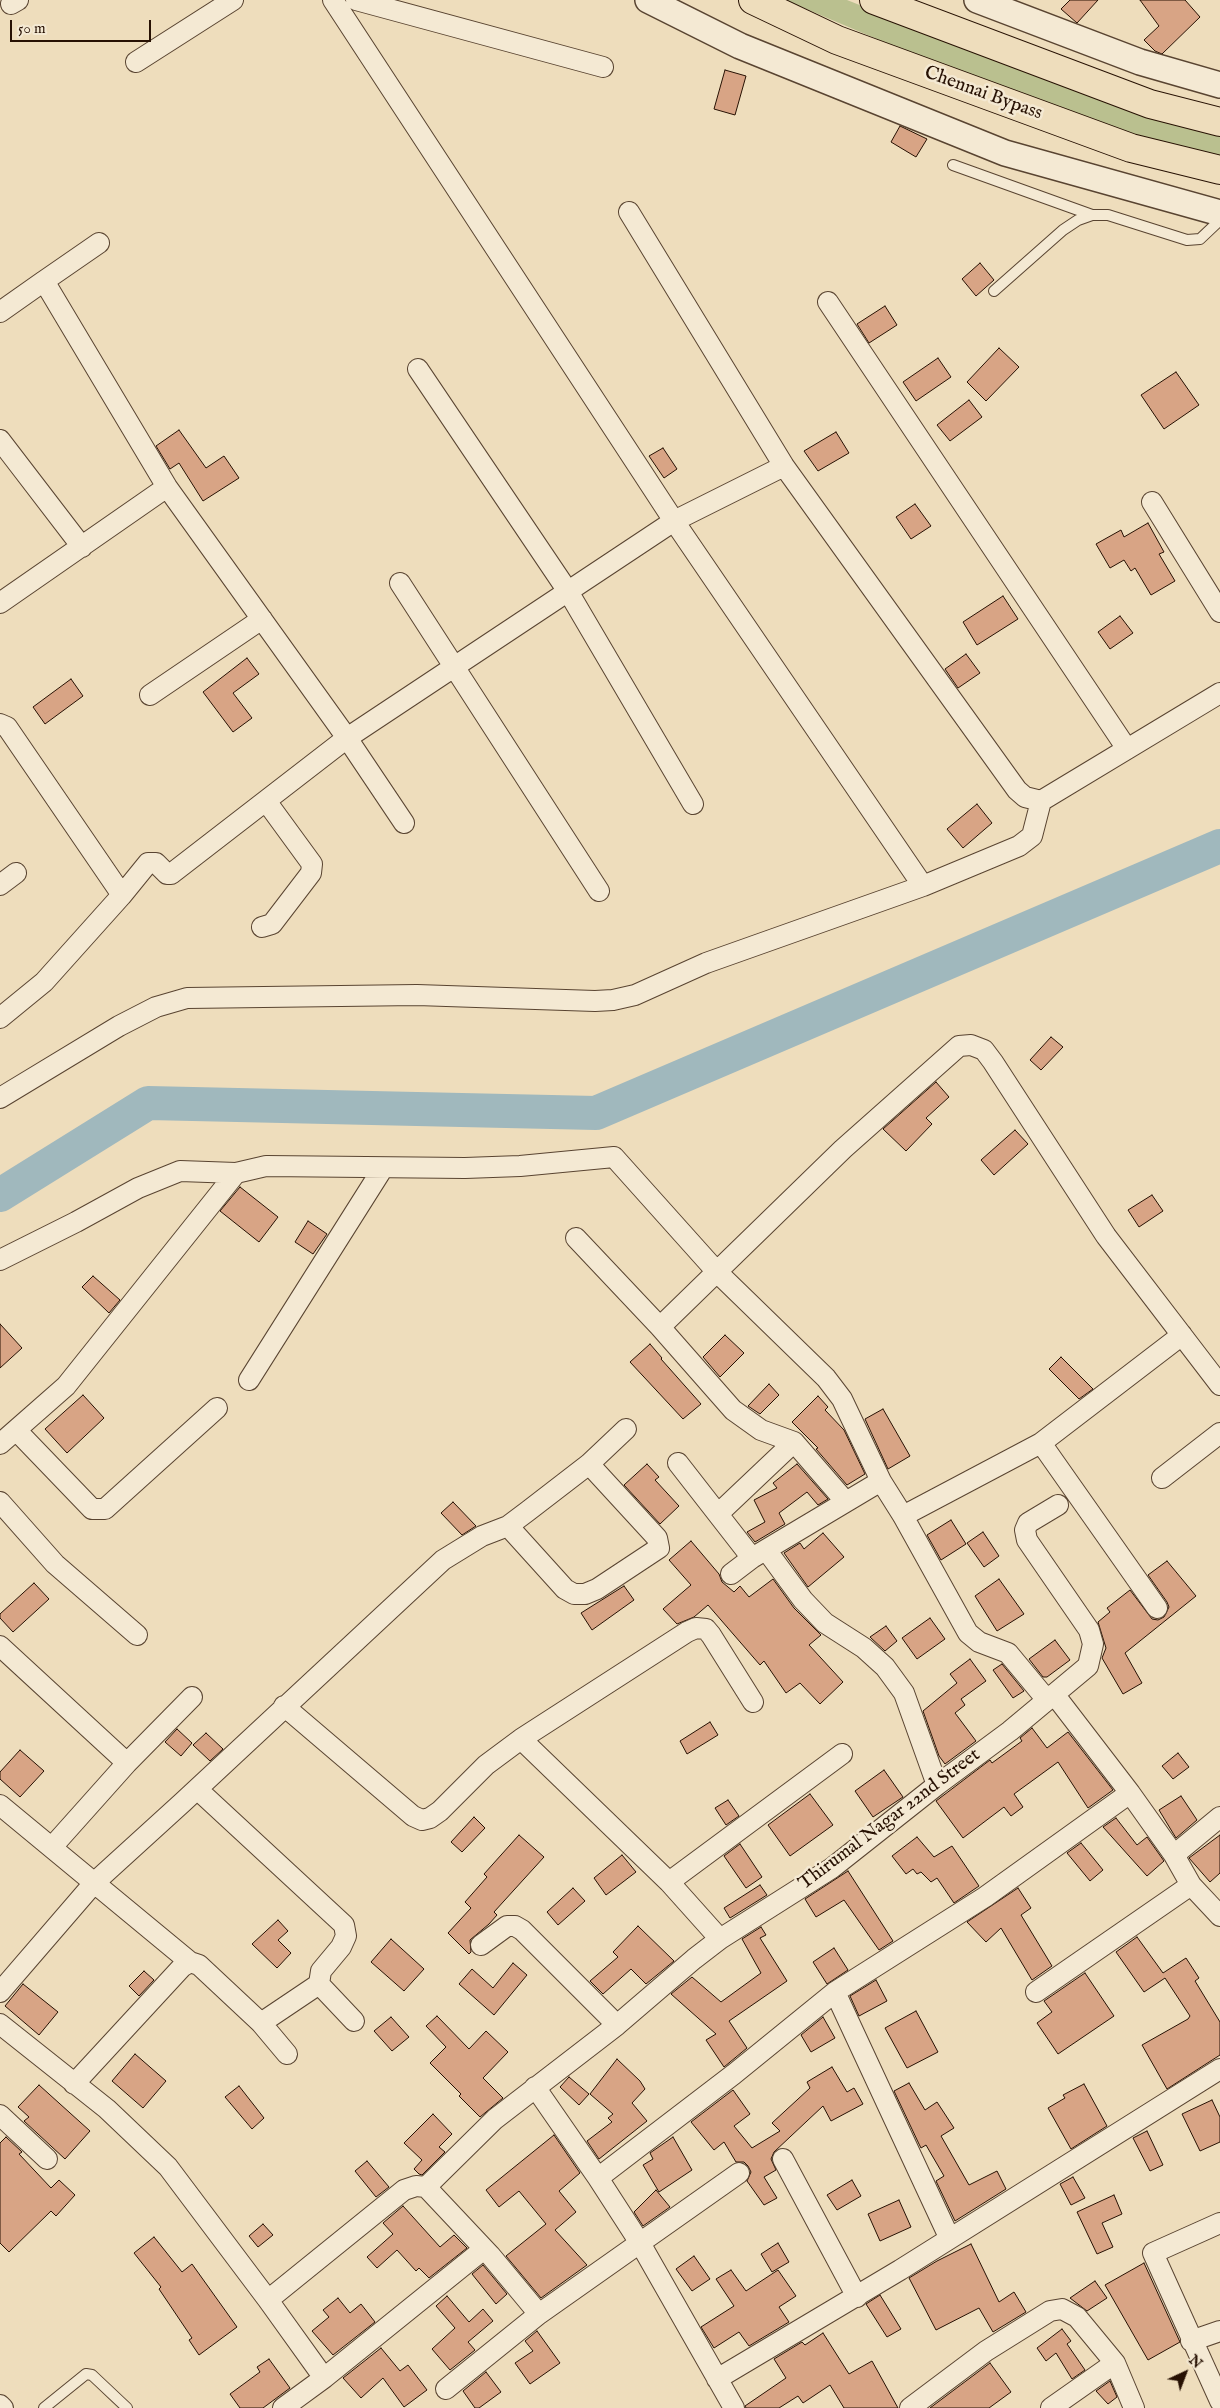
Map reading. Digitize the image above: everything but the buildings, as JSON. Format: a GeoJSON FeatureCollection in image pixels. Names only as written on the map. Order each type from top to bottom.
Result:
{"type":"FeatureCollection","features":[{"type":"Feature","properties":{"kind":"highway","name":"Chennai Bypass"},"geometry":{"type":"LineString","coordinates":[[753,0],[837,40],[1131,148],[1214,168]]}},
{"type":"Feature","properties":{"kind":"highway"},"geometry":{"type":"LineString","coordinates":[[874,0],[1150,104],[1219,122]]}},
{"type":"Feature","properties":{"kind":"street"},"geometry":{"type":"LineString","coordinates":[[136,62],[233,0]]}},
{"type":"Feature","properties":{"kind":"street"},"geometry":{"type":"LineString","coordinates":[[333,0],[674,521],[923,886]]}},
{"type":"Feature","properties":{"kind":"street"},"geometry":{"type":"LineString","coordinates":[[356,0],[603,67]]}},
{"type":"Feature","properties":{"kind":"street"},"geometry":{"type":"LineString","coordinates":[[648,0],[740,46],[1005,153],[1220,213]]}},
{"type":"Feature","properties":{"kind":"street"},"geometry":{"type":"LineString","coordinates":[[977,0],[1140,62],[1220,84]]}},
{"type":"Feature","properties":{"kind":"street"},"geometry":{"type":"LineString","coordinates":[[629,212],[784,466],[1017,790],[1025,797],[1041,801],[1220,692]]}},
{"type":"Feature","properties":{"kind":"street"},"geometry":{"type":"LineString","coordinates":[[0,312],[99,242]]}},
{"type":"Feature","properties":{"kind":"street"},"geometry":{"type":"LineString","coordinates":[[44,281],[167,487],[347,738],[404,823]]}},
{"type":"Feature","properties":{"kind":"street"},"geometry":{"type":"LineString","coordinates":[[828,302],[1127,749]]}},
{"type":"Feature","properties":{"kind":"street"},"geometry":{"type":"LineString","coordinates":[[418,369],[569,593],[693,804]]}},
{"type":"Feature","properties":{"kind":"street"},"geometry":{"type":"LineString","coordinates":[[0,440],[82,547]]}},
{"type":"Feature","properties":{"kind":"street"},"geometry":{"type":"LineString","coordinates":[[0,1018],[44,982],[148,863],[156,862],[167,874],[171,874],[347,738],[453,667],[569,593],[674,521],[784,466]]}},
{"type":"Feature","properties":{"kind":"street"},"geometry":{"type":"LineString","coordinates":[[0,602],[167,487]]}},
{"type":"Feature","properties":{"kind":"street"},"geometry":{"type":"LineString","coordinates":[[1152,502],[1220,612]]}},
{"type":"Feature","properties":{"kind":"street"},"geometry":{"type":"LineString","coordinates":[[400,583],[599,891]]}},
{"type":"Feature","properties":{"kind":"street"},"geometry":{"type":"LineString","coordinates":[[150,695],[262,619]]}},
{"type":"Feature","properties":{"kind":"street"},"geometry":{"type":"LineString","coordinates":[[0,724],[7,726],[122,895]]}},
{"type":"Feature","properties":{"kind":"street"},"geometry":{"type":"LineString","coordinates":[[262,927],[272,924],[311,873],[312,864],[266,801]]}},
{"type":"Feature","properties":{"kind":"street"},"geometry":{"type":"LineString","coordinates":[[0,1098],[120,1026],[156,1008],[187,998],[417,996],[614,1000],[635,995],[706,963],[923,886],[1027,842],[1036,829],[1041,801]]}},
{"type":"Feature","properties":{"kind":"street"},"geometry":{"type":"LineString","coordinates":[[660,1327],[843,1149],[959,1046],[972,1045],[984,1050],[993,1062],[1106,1236],[1220,1385]]}},
{"type":"Feature","properties":{"kind":"street"},"geometry":{"type":"LineString","coordinates":[[0,1260],[138,1188],[180,1171],[236,1173],[266,1166],[384,1168],[520,1166],[614,1157],[717,1272],[826,1378],[842,1399],[881,1481],[903,1516],[968,1633],[979,1642],[1008,1653],[1050,1697],[1130,1792],[1174,1855],[1191,1885],[1220,1916]]}},
{"type":"Feature","properties":{"kind":"street"},"geometry":{"type":"LineString","coordinates":[[248,1380],[384,1168]]}},
{"type":"Feature","properties":{"kind":"street"},"geometry":{"type":"LineString","coordinates":[[0,1444],[66,1386],[236,1173]]}},
{"type":"Feature","properties":{"kind":"street"},"geometry":{"type":"LineString","coordinates":[[576,1238],[660,1327],[733,1410],[761,1430],[794,1442],[845,1501]]}},
{"type":"Feature","properties":{"kind":"street"},"geometry":{"type":"LineString","coordinates":[[903,1516],[1040,1443],[1182,1335]]}},
{"type":"Feature","properties":{"kind":"street"},"geometry":{"type":"LineString","coordinates":[[16,1430],[92,1509],[105,1509],[217,1408]]}},
{"type":"Feature","properties":{"kind":"street"},"geometry":{"type":"LineString","coordinates":[[0,1992],[94,1883],[443,1560],[482,1536],[508,1526],[589,1464],[626,1429]]}},
{"type":"Feature","properties":{"kind":"street"},"geometry":{"type":"LineString","coordinates":[[1162,1478],[1220,1433]]}},
{"type":"Feature","properties":{"kind":"street"},"geometry":{"type":"LineString","coordinates":[[718,1514],[794,1442]]}},
{"type":"Feature","properties":{"kind":"street"},"geometry":{"type":"LineString","coordinates":[[1040,1443],[1156,1608]]}},
{"type":"Feature","properties":{"kind":"street"},"geometry":{"type":"LineString","coordinates":[[678,1463],[718,1514],[760,1554],[825,1623],[864,1648],[885,1667],[904,1693],[937,1785]]}},
{"type":"Feature","properties":{"kind":"street"},"geometry":{"type":"LineString","coordinates":[[508,1526],[565,1589],[574,1594],[585,1594],[659,1548],[657,1538],[589,1464]]}},
{"type":"Feature","properties":{"kind":"street"},"geometry":{"type":"LineString","coordinates":[[731,1574],[845,1501],[881,1481]]}},
{"type":"Feature","properties":{"kind":"street"},"geometry":{"type":"LineString","coordinates":[[0,1502],[55,1564],[137,1635]]}},
{"type":"Feature","properties":{"kind":"street","name":"Thirumal Nagar 22nd Street"},"geometry":{"type":"LineString","coordinates":[[426,2188],[495,2119],[617,2025],[720,1939],[832,1868],[937,1785],[1010,1731],[1088,1666],[1093,1644],[1089,1630],[1027,1540],[1025,1530],[1028,1523],[1058,1505]]}},
{"type":"Feature","properties":{"kind":"street"},"geometry":{"type":"LineString","coordinates":[[284,1706],[413,1816],[422,1820],[430,1818],[440,1811],[486,1765],[521,1739],[696,1628],[706,1629],[711,1635],[753,1702]]}},
{"type":"Feature","properties":{"kind":"street"},"geometry":{"type":"LineString","coordinates":[[0,1646],[127,1763]]}},
{"type":"Feature","properties":{"kind":"street"},"geometry":{"type":"LineString","coordinates":[[52,1847],[127,1763],[192,1698]]}},
{"type":"Feature","properties":{"kind":"street"},"geometry":{"type":"LineString","coordinates":[[521,1739],[669,1882],[720,1939]]}},
{"type":"Feature","properties":{"kind":"street"},"geometry":{"type":"LineString","coordinates":[[669,1882],[842,1754]]}},
{"type":"Feature","properties":{"kind":"street"},"geometry":{"type":"LineString","coordinates":[[197,1789],[344,1925],[346,1936],[342,1948],[321,1971],[319,1984],[260,2023]]}},
{"type":"Feature","properties":{"kind":"street"},"geometry":{"type":"LineString","coordinates":[[598,2178],[734,2074],[835,1992],[984,1897],[1130,1792]]}},
{"type":"Feature","properties":{"kind":"street"},"geometry":{"type":"LineString","coordinates":[[0,1805],[190,1962],[199,1965],[260,2023],[287,2054]]}},
{"type":"Feature","properties":{"kind":"street"},"geometry":{"type":"LineString","coordinates":[[1174,1855],[1220,1817]]}},
{"type":"Feature","properties":{"kind":"street"},"geometry":{"type":"LineString","coordinates":[[1036,1992],[1191,1885]]}},
{"type":"Feature","properties":{"kind":"street"},"geometry":{"type":"LineString","coordinates":[[480,1945],[508,1926],[515,1926],[522,1930],[617,2025]]}},
{"type":"Feature","properties":{"kind":"street"},"geometry":{"type":"LineString","coordinates":[[74,2084],[182,1967],[190,1962]]}},
{"type":"Feature","properties":{"kind":"street"},"geometry":{"type":"LineString","coordinates":[[319,1984],[354,2021]]}},
{"type":"Feature","properties":{"kind":"street"},"geometry":{"type":"LineString","coordinates":[[835,1992],[949,2237]]}},
{"type":"Feature","properties":{"kind":"street"},"geometry":{"type":"LineString","coordinates":[[0,2024],[107,2109],[168,2167],[324,2378]]}},
{"type":"Feature","properties":{"kind":"street"},"geometry":{"type":"LineString","coordinates":[[717,2379],[857,2296],[1220,2069]]}},
{"type":"Feature","properties":{"kind":"street"},"geometry":{"type":"LineString","coordinates":[[535,2087],[640,2243],[734,2408]]}},
{"type":"Feature","properties":{"kind":"street"},"geometry":{"type":"LineString","coordinates":[[0,2115],[47,2158]]}},
{"type":"Feature","properties":{"kind":"street"},"geometry":{"type":"LineString","coordinates":[[783,2159],[857,2296]]}},
{"type":"Feature","properties":{"kind":"street"},"geometry":{"type":"LineString","coordinates":[[446,2389],[539,2314],[739,2173]]}},
{"type":"Feature","properties":{"kind":"street"},"geometry":{"type":"LineString","coordinates":[[268,2300],[404,2190],[416,2186],[426,2188],[484,2249],[539,2314]]}},
{"type":"Feature","properties":{"kind":"street"},"geometry":{"type":"LineString","coordinates":[[1220,2223],[1153,2253],[1191,2341],[1220,2401]]}},
{"type":"Feature","properties":{"kind":"street"},"geometry":{"type":"LineString","coordinates":[[282,2408],[324,2378],[484,2249]]}},
{"type":"Feature","properties":{"kind":"street"},"geometry":{"type":"LineString","coordinates":[[910,2408],[986,2352],[1050,2311],[1062,2309],[1077,2317],[1115,2363],[1134,2408]]}},
{"type":"Feature","properties":{"kind":"street"},"geometry":{"type":"LineString","coordinates":[[1191,2341],[1220,2331]]}},
{"type":"Feature","properties":{"kind":"street"},"geometry":{"type":"LineString","coordinates":[[1051,2408],[1115,2363]]}},
{"type":"Feature","properties":{"kind":"street"},"geometry":{"type":"LineString","coordinates":[[0,2405],[3,2408]]}},
{"type":"Feature","properties":{"kind":"lane"},"geometry":{"type":"LineString","coordinates":[[953,165],[1092,215]]}},
{"type":"Feature","properties":{"kind":"lane"},"geometry":{"type":"LineString","coordinates":[[994,292],[1063,230],[1078,220],[1092,215],[1108,215],[1186,240],[1200,239],[1220,220]]}},
{"type":"Feature","properties":{"kind":"lane"},"geometry":{"type":"LineString","coordinates":[[44,2408],[86,2374],[92,2375],[128,2408]]}},
{"type":"Feature","properties":{"kind":"green space"},"geometry":{"type":"Polygon","coordinates":[[[785,0],[847,0],[1071,89],[1220,131],[1220,162],[1133,141],[971,79],[785,0]]]}},
{"type":"Feature","properties":{"kind":"waterway"},"geometry":{"type":"LineString","coordinates":[[0,1195],[148,1103],[596,1113],[1220,846]]}}]}
